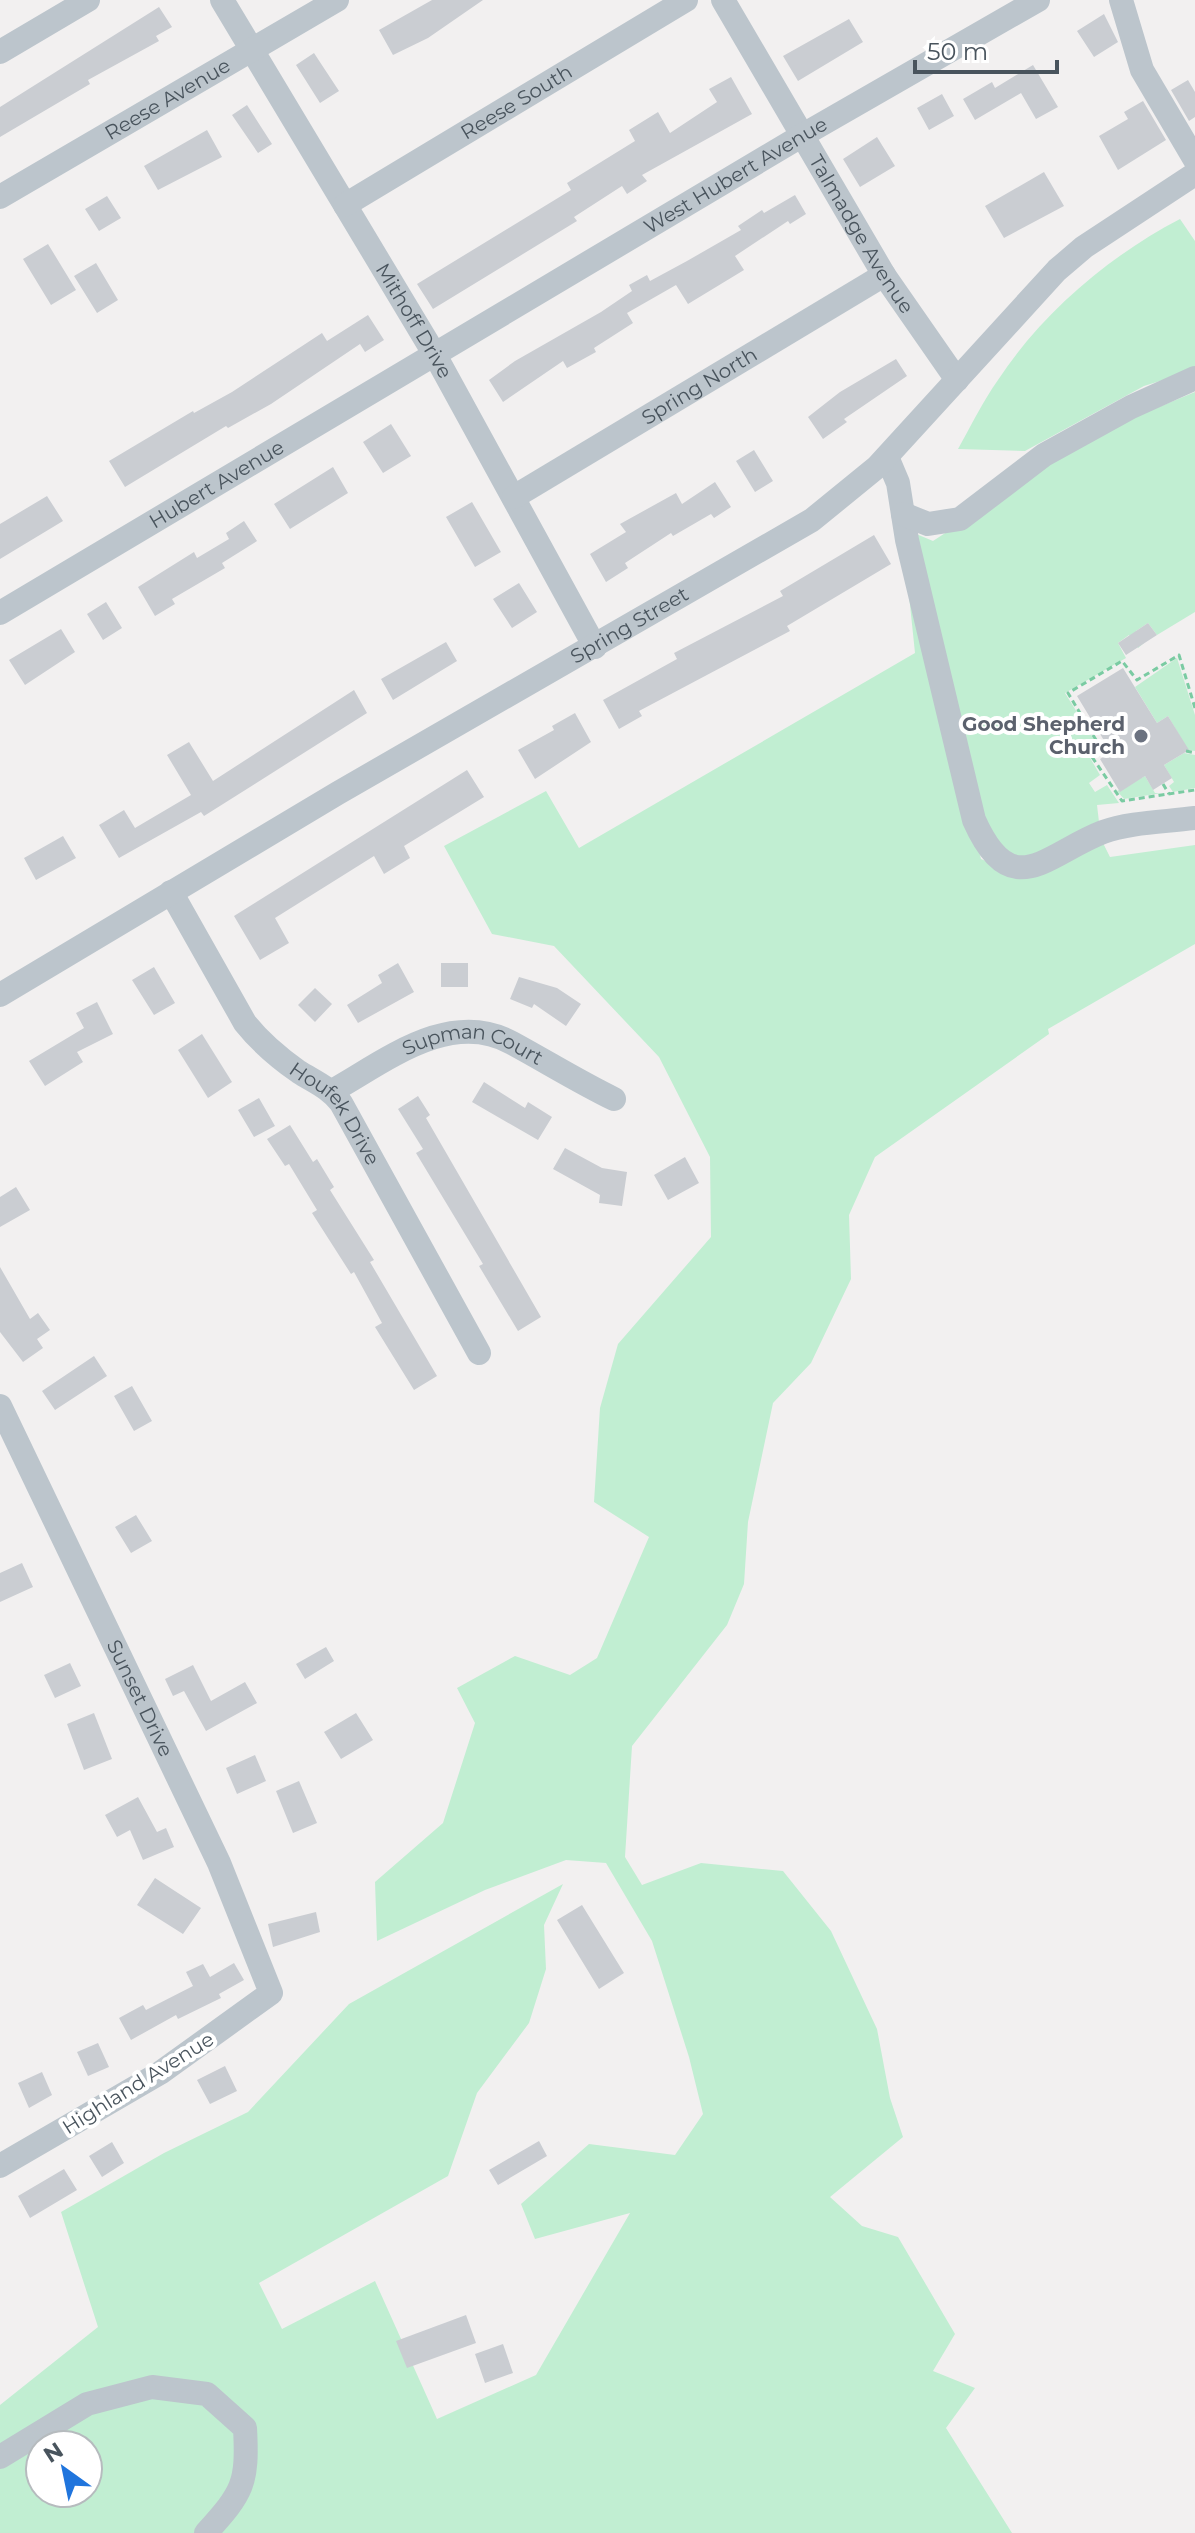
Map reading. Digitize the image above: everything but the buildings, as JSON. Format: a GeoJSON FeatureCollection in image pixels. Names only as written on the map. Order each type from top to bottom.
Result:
{"type":"FeatureCollection","features":[{"type":"Feature","properties":{"kind":"street"},"geometry":{"type":"LineString","coordinates":[[0,52],[88,0]]}},
{"type":"Feature","properties":{"kind":"street","name":"Mithoff Drive"},"geometry":{"type":"LineString","coordinates":[[222,0],[435,355],[595,647]]}},
{"type":"Feature","properties":{"kind":"street","name":"Reese Avenue"},"geometry":{"type":"LineString","coordinates":[[0,197],[337,0]]}},
{"type":"Feature","properties":{"kind":"street","name":"Reese South"},"geometry":{"type":"LineString","coordinates":[[345,205],[686,0]]}},
{"type":"Feature","properties":{"kind":"street","name":"Talmadge Avenue"},"geometry":{"type":"LineString","coordinates":[[723,0],[884,275],[957,380]]}},
{"type":"Feature","properties":{"kind":"street","name":"West Hubert Avenue"},"geometry":{"type":"LineString","coordinates":[[435,355],[803,135],[1038,0]]}},
{"type":"Feature","properties":{"kind":"street"},"geometry":{"type":"LineString","coordinates":[[1121,0],[1142,70],[1195,160]]}},
{"type":"Feature","properties":{"kind":"street","name":"Spring Street"},"geometry":{"type":"LineString","coordinates":[[0,995],[171,892],[812,520],[849,493],[887,457],[1035,292],[1066,262],[1195,174]]}},
{"type":"Feature","properties":{"kind":"street","name":"Spring North"},"geometry":{"type":"LineString","coordinates":[[514,497],[884,275]]}},
{"type":"Feature","properties":{"kind":"street","name":"Hubert Avenue"},"geometry":{"type":"LineString","coordinates":[[0,613],[435,355]]}},
{"type":"Feature","properties":{"kind":"street"},"geometry":{"type":"LineString","coordinates":[[903,514],[928,524],[960,519],[1044,455],[1131,407],[1195,378]]}},
{"type":"Feature","properties":{"kind":"street"},"geometry":{"type":"LineString","coordinates":[[887,457],[898,483],[974,820],[995,856],[1024,868],[1061,857],[1105,831],[1195,818]]}},
{"type":"Feature","properties":{"kind":"street","name":"Houfek Drive"},"geometry":{"type":"LineString","coordinates":[[171,892],[245,1023],[260,1041],[295,1069],[332,1091],[479,1353]]}},
{"type":"Feature","properties":{"kind":"street","name":"Supman Court"},"geometry":{"type":"LineString","coordinates":[[332,1091],[416,1044],[438,1036],[469,1032],[510,1041],[614,1099]]}},
{"type":"Feature","properties":{"kind":"street","name":"Sunset Drive"},"geometry":{"type":"LineString","coordinates":[[0,1406],[219,1863],[271,1993]]}},
{"type":"Feature","properties":{"kind":"street","name":"Highland Avenue"},"geometry":{"type":"LineString","coordinates":[[0,2166],[160,2073],[271,1993]]}},
{"type":"Feature","properties":{"kind":"street"},"geometry":{"type":"LineString","coordinates":[[0,2457],[87,2404],[152,2387],[207,2394],[245,2428],[247,2470],[236,2499],[206,2533]]}},
{"type":"Feature","properties":{"kind":"path"},"geometry":{"type":"LineString","coordinates":[[1133,685],[1181,656],[1195,708]]}},
{"type":"Feature","properties":{"kind":"path"},"geometry":{"type":"LineString","coordinates":[[1137,680],[1122,661],[1068,693],[1102,750],[1092,757],[1122,801],[1195,790]]}},
{"type":"Feature","properties":{"kind":"path"},"geometry":{"type":"LineString","coordinates":[[1186,751],[1195,753]]}},
{"type":"Feature","properties":{"kind":"green space"},"geometry":{"type":"Polygon","coordinates":[[[1180,219],[1195,241],[1195,370],[1144,386],[1025,451],[958,449],[998,380],[1056,309],[1128,250],[1180,219]]]}},
{"type":"Feature","properties":{"kind":"green space"},"geometry":{"type":"Polygon","coordinates":[[[1195,392],[1195,612],[1157,635],[1148,623],[1136,631],[1144,643],[1138,648],[1129,635],[1118,643],[1126,658],[1065,693],[1100,749],[1089,756],[1100,775],[1089,783],[1095,792],[1107,785],[1119,803],[1097,805],[1099,822],[1051,855],[1011,857],[969,811],[981,859],[1002,868],[1103,843],[1110,857],[1195,845],[1195,944],[1048,1029],[1049,1034],[875,1157],[849,1215],[851,1279],[811,1363],[773,1403],[748,1522],[744,1584],[727,1625],[632,1746],[625,1857],[642,1885],[701,1863],[783,1871],[831,1931],[877,2029],[890,2098],[903,2137],[830,2197],[862,2226],[898,2237],[955,2334],[933,2371],[975,2388],[946,2428],[1012,2533],[0,2533],[0,2405],[98,2327],[61,2212],[164,2153],[248,2112],[349,2004],[563,1884],[544,1925],[546,1969],[529,2023],[477,2093],[448,2176],[259,2283],[282,2329],[375,2281],[437,2419],[536,2375],[630,2213],[535,2239],[521,2204],[589,2144],[675,2155],[703,2114],[689,2057],[652,1941],[606,1863],[566,1860],[485,1890],[377,1941],[375,1882],[443,1823],[475,1723],[457,1688],[515,1656],[570,1675],[597,1658],[649,1537],[594,1502],[600,1408],[618,1344],[711,1237],[710,1157],[659,1057],[554,946],[492,934],[444,846],[546,791],[579,848],[915,653],[902,528],[933,541],[1101,431],[1195,392]]]}},
{"type":"Feature","properties":{"kind":"green space"},"geometry":{"type":"Polygon","coordinates":[[[1177,658],[1195,715],[1195,751],[1188,750],[1168,716],[1157,723],[1135,687],[1177,658]]]}},
{"type":"Feature","properties":{"kind":"green space"},"geometry":{"type":"Polygon","coordinates":[[[1184,753],[1195,755],[1195,788],[1173,792],[1169,786],[1174,782],[1164,765],[1184,753]]]}},
{"type":"Feature","properties":{"kind":"green space"},"geometry":{"type":"Polygon","coordinates":[[[1145,776],[1155,793],[1162,793],[1124,799],[1117,791],[1145,776]]]}},
{"type":"Feature","properties":{"kind":"place","name":"Good Shepherd Church"},"geometry":{"type":"Point","coordinates":[1141,736]}}]}
